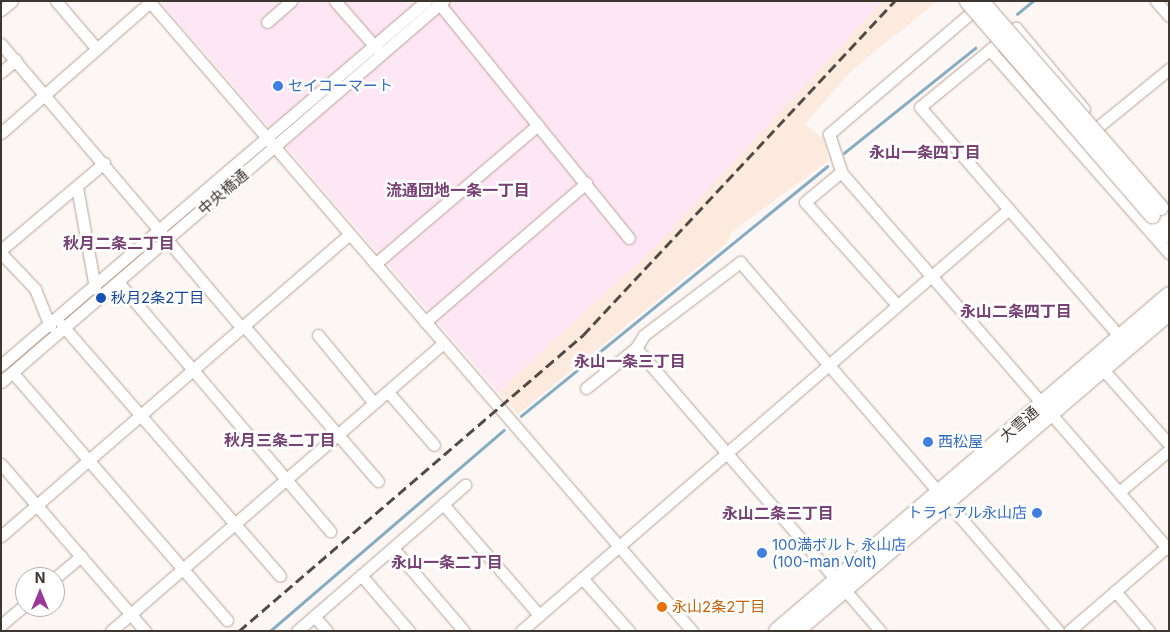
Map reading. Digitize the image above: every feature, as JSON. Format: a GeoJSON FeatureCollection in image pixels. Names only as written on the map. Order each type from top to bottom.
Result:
{"type":"FeatureCollection","features":[{"type":"Feature","properties":{"kind":"highway","name":"大雪通"},"geometry":{"type":"LineString","coordinates":[[1125,342],[1169,295]]}},
{"type":"Feature","properties":{"kind":"highway","name":"大雪通"},"geometry":{"type":"LineString","coordinates":[[777,631],[840,584],[1125,342],[1169,312]]}},
{"type":"Feature","properties":{"kind":"highway","name":"大雪通"},"geometry":{"type":"LineString","coordinates":[[796,631],[840,584]]}},
{"type":"Feature","properties":{"kind":"main road"},"geometry":{"type":"LineString","coordinates":[[967,1],[1162,212]]}},
{"type":"Feature","properties":{"kind":"main road"},"geometry":{"type":"LineString","coordinates":[[983,1],[1162,212],[1169,235]]}},
{"type":"Feature","properties":{"kind":"street"},"geometry":{"type":"LineString","coordinates":[[1,10],[12,1]]}},
{"type":"Feature","properties":{"kind":"street"},"geometry":{"type":"LineString","coordinates":[[56,1],[98,49]]}},
{"type":"Feature","properties":{"kind":"street"},"geometry":{"type":"LineString","coordinates":[[267,22],[291,1]]}},
{"type":"Feature","properties":{"kind":"street"},"geometry":{"type":"LineString","coordinates":[[334,1],[382,54]]}},
{"type":"Feature","properties":{"kind":"street","name":"中央橋通"},"geometry":{"type":"LineString","coordinates":[[1,366],[119,283],[166,234],[267,138],[426,1]]}},
{"type":"Feature","properties":{"kind":"street"},"geometry":{"type":"LineString","coordinates":[[983,1],[829,134],[841,172],[932,274],[1168,547],[1069,631]]}},
{"type":"Feature","properties":{"kind":"street"},"geometry":{"type":"LineString","coordinates":[[1156,1],[1169,16]]}},
{"type":"Feature","properties":{"kind":"street"},"geometry":{"type":"LineString","coordinates":[[1,133],[150,2],[692,631]]}},
{"type":"Feature","properties":{"kind":"street"},"geometry":{"type":"LineString","coordinates":[[440,2],[629,238]]}},
{"type":"Feature","properties":{"kind":"street","name":"中央橋通"},"geometry":{"type":"LineString","coordinates":[[1,382],[13,373],[95,288],[275,147],[440,2]]}},
{"type":"Feature","properties":{"kind":"street"},"geometry":{"type":"LineString","coordinates":[[1125,342],[920,107],[1016,28],[1099,126],[1162,212]]}},
{"type":"Feature","properties":{"kind":"street"},"geometry":{"type":"LineString","coordinates":[[1,44],[166,234],[243,327],[378,481]]}},
{"type":"Feature","properties":{"kind":"street"},"geometry":{"type":"LineString","coordinates":[[990,50],[1169,253]]}},
{"type":"Feature","properties":{"kind":"street"},"geometry":{"type":"LineString","coordinates":[[1,72],[16,60]]}},
{"type":"Feature","properties":{"kind":"street"},"geometry":{"type":"LineString","coordinates":[[1099,126],[1169,69]]}},
{"type":"Feature","properties":{"kind":"street"},"geometry":{"type":"LineString","coordinates":[[375,264],[538,125]]}},
{"type":"Feature","properties":{"kind":"street"},"geometry":{"type":"LineString","coordinates":[[104,163],[1,252],[35,289],[58,325],[280,576]]}},
{"type":"Feature","properties":{"kind":"street"},"geometry":{"type":"LineString","coordinates":[[841,172],[805,202],[896,305]]}},
{"type":"Feature","properties":{"kind":"street"},"geometry":{"type":"LineString","coordinates":[[425,322],[586,184]]}},
{"type":"Feature","properties":{"kind":"street"},"geometry":{"type":"LineString","coordinates":[[77,186],[95,288]]}},
{"type":"Feature","properties":{"kind":"street"},"geometry":{"type":"LineString","coordinates":[[521,631],[896,305],[1010,209]]}},
{"type":"Feature","properties":{"kind":"street"},"geometry":{"type":"LineString","coordinates":[[1,536],[349,235]]}},
{"type":"Feature","properties":{"kind":"street"},"geometry":{"type":"LineString","coordinates":[[586,388],[636,348],[644,335],[740,262],[1058,631]]}},
{"type":"Feature","properties":{"kind":"street"},"geometry":{"type":"LineString","coordinates":[[119,283],[330,532]]}},
{"type":"Feature","properties":{"kind":"street"},"geometry":{"type":"LineString","coordinates":[[318,335],[374,403]]}},
{"type":"Feature","properties":{"kind":"street"},"geometry":{"type":"LineString","coordinates":[[111,631],[444,343]]}},
{"type":"Feature","properties":{"kind":"street"},"geometry":{"type":"LineString","coordinates":[[636,348],[727,451],[880,631]]}},
{"type":"Feature","properties":{"kind":"street"},"geometry":{"type":"LineString","coordinates":[[1099,364],[1169,444]]}},
{"type":"Feature","properties":{"kind":"street"},"geometry":{"type":"LineString","coordinates":[[13,373],[227,620]]}},
{"type":"Feature","properties":{"kind":"street"},"geometry":{"type":"LineString","coordinates":[[388,392],[434,445]]}},
{"type":"Feature","properties":{"kind":"street"},"geometry":{"type":"LineString","coordinates":[[1119,492],[1169,450]]}},
{"type":"Feature","properties":{"kind":"street"},"geometry":{"type":"LineString","coordinates":[[1,464],[146,631]]}},
{"type":"Feature","properties":{"kind":"street"},"geometry":{"type":"LineString","coordinates":[[297,631],[464,485]]}},
{"type":"Feature","properties":{"kind":"street"},"geometry":{"type":"LineString","coordinates":[[443,504],[539,615]]}},
{"type":"Feature","properties":{"kind":"street"},"geometry":{"type":"LineString","coordinates":[[393,548],[464,631]]}},
{"type":"Feature","properties":{"kind":"street"},"geometry":{"type":"LineString","coordinates":[[65,570],[81,556]]}},
{"type":"Feature","properties":{"kind":"street"},"geometry":{"type":"LineString","coordinates":[[361,576],[409,631]]}},
{"type":"Feature","properties":{"kind":"street"},"geometry":{"type":"LineString","coordinates":[[582,578],[629,631]]}},
{"type":"Feature","properties":{"kind":"street"},"geometry":{"type":"LineString","coordinates":[[1114,591],[1149,631]]}},
{"type":"Feature","properties":{"kind":"street"},"geometry":{"type":"LineString","coordinates":[[1,625],[15,613]]}},
{"type":"Feature","properties":{"kind":"street"},"geometry":{"type":"LineString","coordinates":[[314,616],[327,631]]}},
{"type":"Feature","properties":{"kind":"shaded area"},"geometry":{"type":"Polygon","coordinates":[[[160,1],[883,1],[654,248],[498,392],[160,1]]]}},
{"type":"Feature","properties":{"kind":"shaded area"},"geometry":{"type":"Polygon","coordinates":[[[453,1],[938,1],[853,69],[805,124],[824,140],[828,161],[732,232],[726,244],[518,414],[498,392],[654,248],[453,1]]]}},
{"type":"Feature","properties":{"kind":"waterway"},"geometry":{"type":"LineString","coordinates":[[1017,14],[1033,1]]}},
{"type":"Feature","properties":{"kind":"waterway"},"geometry":{"type":"LineString","coordinates":[[844,153],[975,48]]}},
{"type":"Feature","properties":{"kind":"waterway"},"geometry":{"type":"LineString","coordinates":[[521,416],[827,166]]}},
{"type":"Feature","properties":{"kind":"waterway"},"geometry":{"type":"LineString","coordinates":[[270,631],[504,430]]}},
{"type":"Feature","properties":{"kind":"railway"},"geometry":{"type":"LineString","coordinates":[[239,631],[583,335],[895,1]]}},
{"type":"Feature","properties":{"kind":"place","name":"セイコーマート"},"geometry":{"type":"Point","coordinates":[278,86]}},
{"type":"Feature","properties":{"kind":"place","name":"秋月2条2丁目"},"geometry":{"type":"Point","coordinates":[101,298]}},
{"type":"Feature","properties":{"kind":"place","name":"西松屋"},"geometry":{"type":"Point","coordinates":[928,442]}},
{"type":"Feature","properties":{"kind":"place","name":"トライアル永山店"},"geometry":{"type":"Point","coordinates":[1037,513]}},
{"type":"Feature","properties":{"kind":"place","name":"100満ボルト 永山店 (100-man Volt)"},"geometry":{"type":"Point","coordinates":[762,553]}},
{"type":"Feature","properties":{"kind":"place","name":"永山2条2丁目"},"geometry":{"type":"Point","coordinates":[662,607]}},
{"type":"Feature","properties":{"kind":"district","name":"永山一条四丁目"},"geometry":{"type":"Point","coordinates":[925,152]}},
{"type":"Feature","properties":{"kind":"district","name":"流通団地一条一丁目"},"geometry":{"type":"Point","coordinates":[458,190]}},
{"type":"Feature","properties":{"kind":"district","name":"秋月二条二丁目"},"geometry":{"type":"Point","coordinates":[119,243]}},
{"type":"Feature","properties":{"kind":"district","name":"永山二条四丁目"},"geometry":{"type":"Point","coordinates":[1016,311]}},
{"type":"Feature","properties":{"kind":"district","name":"永山一条三丁目"},"geometry":{"type":"Point","coordinates":[630,361]}},
{"type":"Feature","properties":{"kind":"district","name":"秋月三条二丁目"},"geometry":{"type":"Point","coordinates":[280,440]}},
{"type":"Feature","properties":{"kind":"district","name":"永山二条三丁目"},"geometry":{"type":"Point","coordinates":[778,513]}},
{"type":"Feature","properties":{"kind":"district","name":"永山一条二丁目"},"geometry":{"type":"Point","coordinates":[447,562]}}]}
